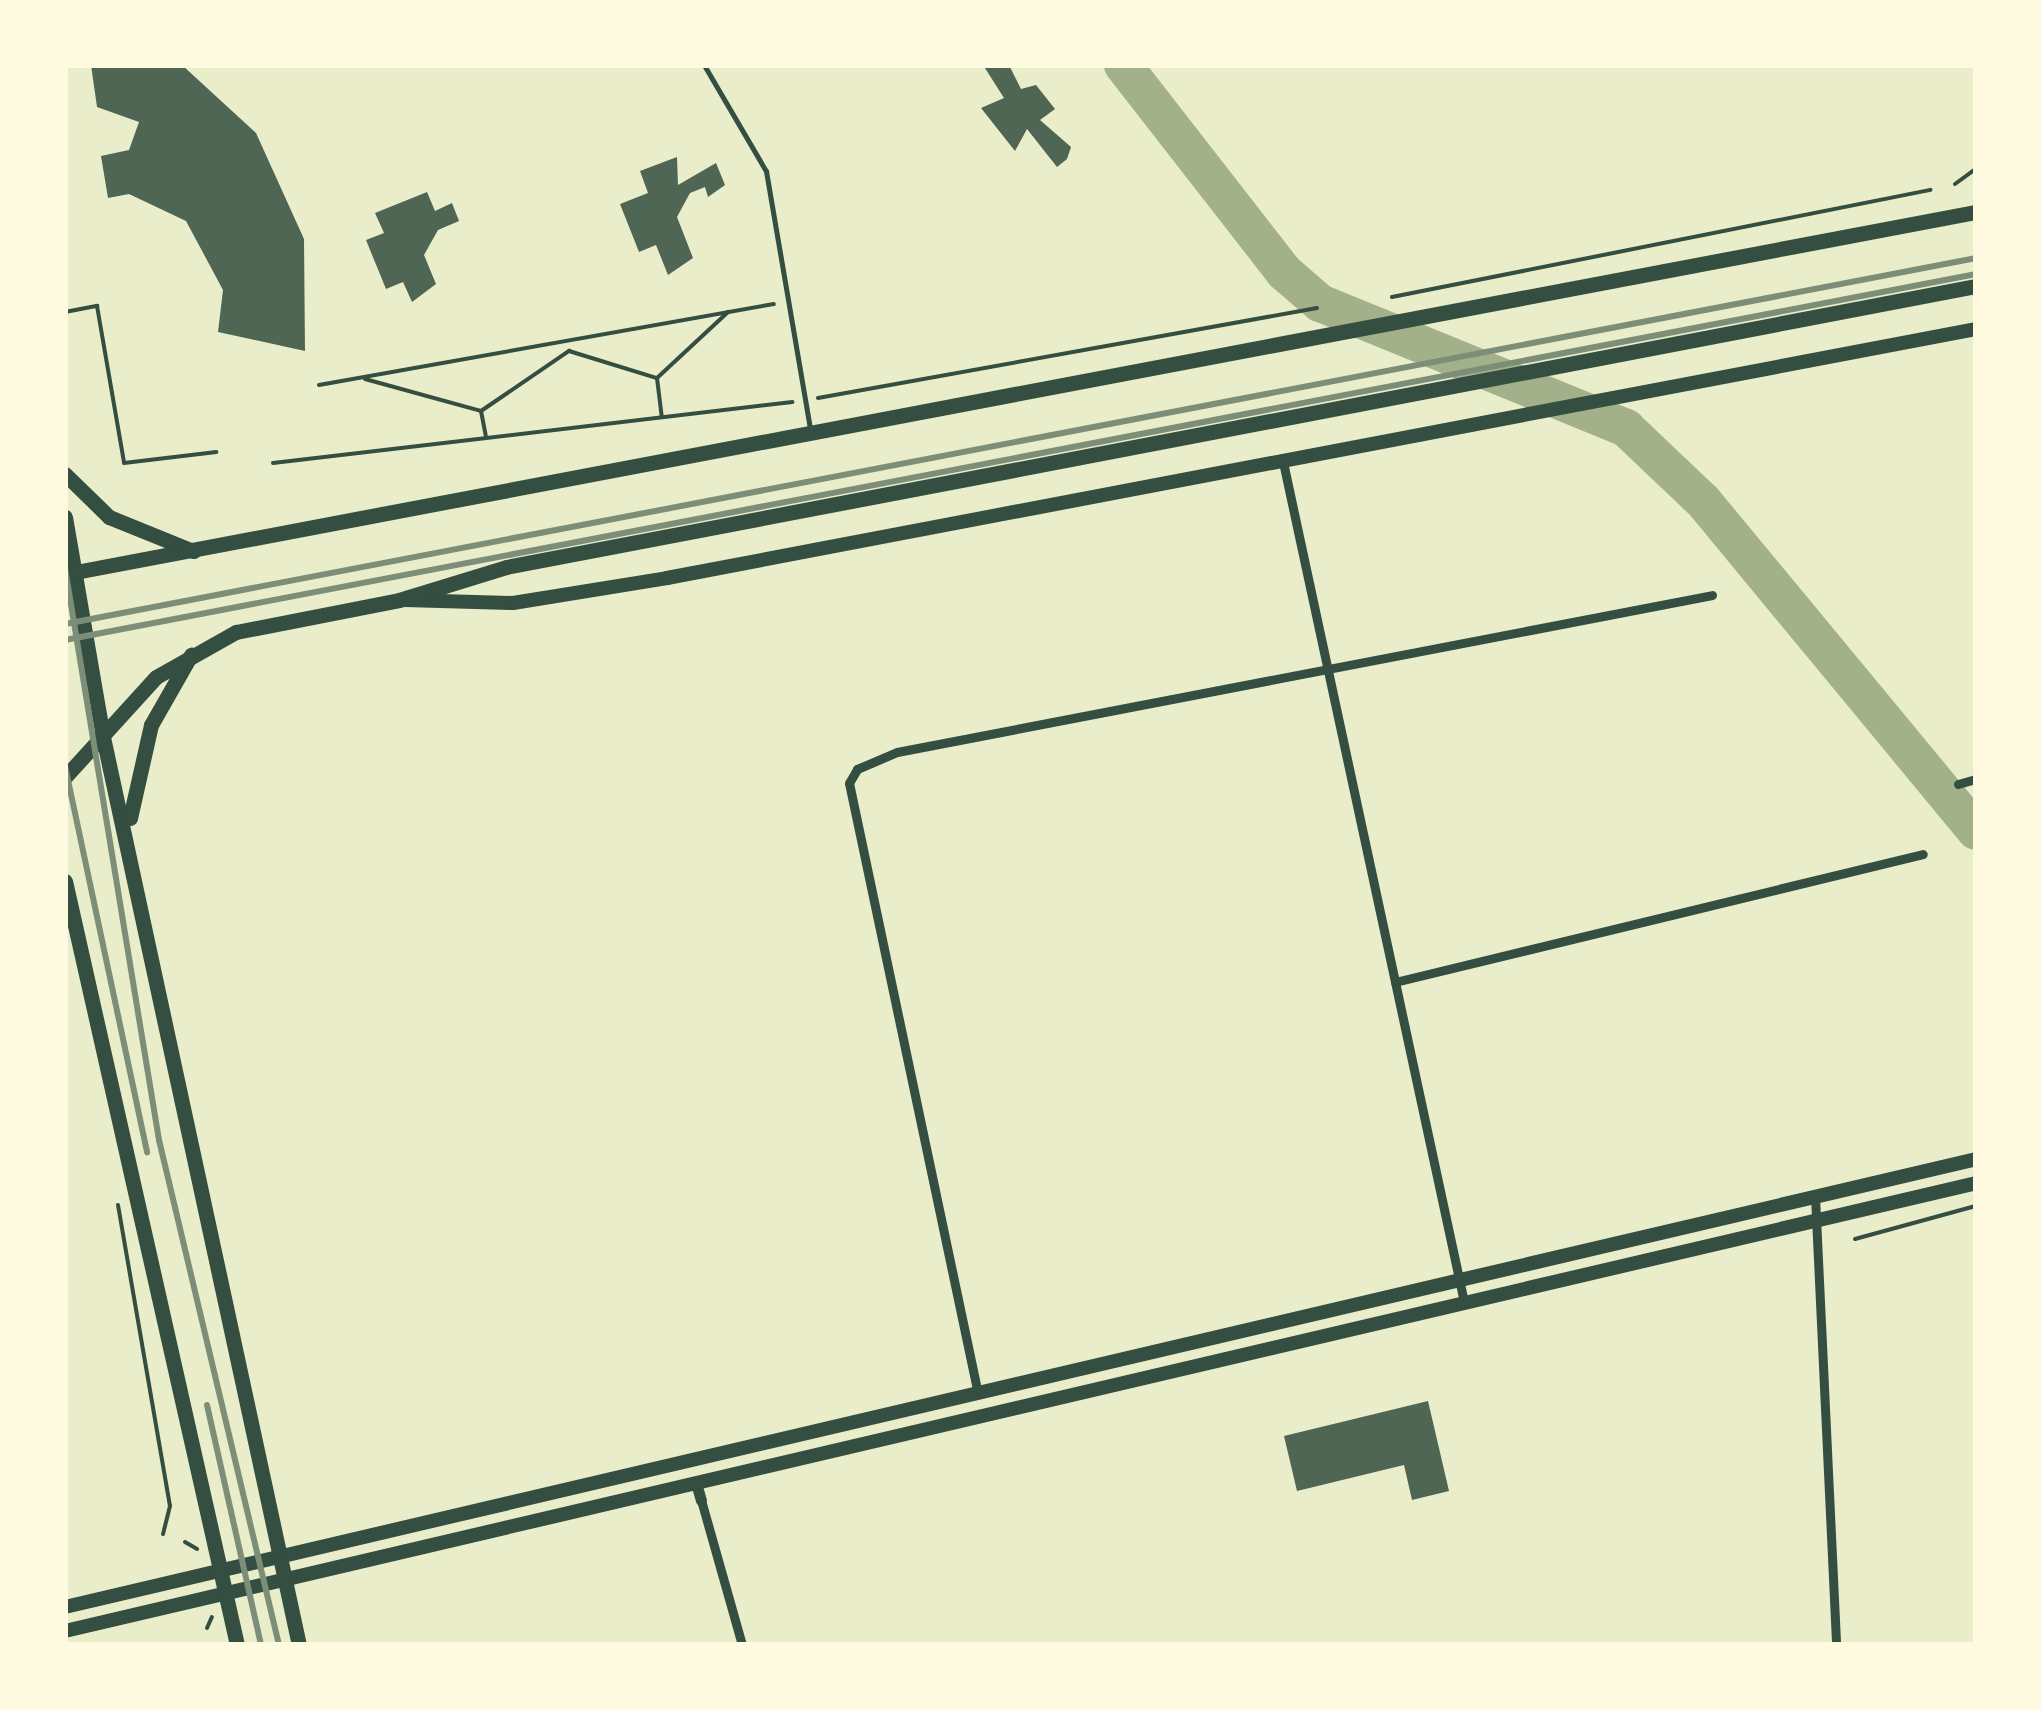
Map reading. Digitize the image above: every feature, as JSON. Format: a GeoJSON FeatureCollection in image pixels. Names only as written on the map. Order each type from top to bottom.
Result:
{"type":"FeatureCollection","features":[{"type":"Feature","properties":{"kind":"main road"},"geometry":{"type":"LineString","coordinates":[[70,573],[202,553],[810,429],[1976,212]]}},
{"type":"Feature","properties":{"kind":"main road"},"geometry":{"type":"LineString","coordinates":[[65,778],[195,648],[400,600],[506,567],[1976,286]]}},
{"type":"Feature","properties":{"kind":"main road"},"geometry":{"type":"LineString","coordinates":[[400,600],[513,604],[1976,329]]}},
{"type":"Feature","properties":{"kind":"main road"},"geometry":{"type":"LineString","coordinates":[[65,474],[135,532],[202,553]]}},
{"type":"Feature","properties":{"kind":"main road"},"geometry":{"type":"LineString","coordinates":[[65,517],[70,573],[103,737],[129,832],[299,1645]]}},
{"type":"Feature","properties":{"kind":"main road"},"geometry":{"type":"LineString","coordinates":[[129,832],[132,780],[151,726],[195,648]]}},
{"type":"Feature","properties":{"kind":"main road"},"geometry":{"type":"LineString","coordinates":[[65,880],[237,1645]]}},
{"type":"Feature","properties":{"kind":"main road"},"geometry":{"type":"LineString","coordinates":[[65,1606],[1976,1160]]}},
{"type":"Feature","properties":{"kind":"main road"},"geometry":{"type":"LineString","coordinates":[[65,1631],[1976,1183]]}},
{"type":"Feature","properties":{"kind":"street"},"geometry":{"type":"LineString","coordinates":[[1283,462],[1464,1302]]}},
{"type":"Feature","properties":{"kind":"street"},"geometry":{"type":"LineString","coordinates":[[978,1394],[849,782],[857,769],[898,752],[1327,665],[1712,595]]}},
{"type":"Feature","properties":{"kind":"street"},"geometry":{"type":"LineString","coordinates":[[1958,784],[1976,779]]}},
{"type":"Feature","properties":{"kind":"street"},"geometry":{"type":"LineString","coordinates":[[1395,982],[1922,854]]}},
{"type":"Feature","properties":{"kind":"street"},"geometry":{"type":"LineString","coordinates":[[1815,1196],[1836,1645]]}},
{"type":"Feature","properties":{"kind":"street"},"geometry":{"type":"LineString","coordinates":[[696,1483],[742,1645]]}},
{"type":"Feature","properties":{"kind":"lane"},"geometry":{"type":"LineString","coordinates":[[704,65],[766,171],[810,429]]}},
{"type":"Feature","properties":{"kind":"path"},"geometry":{"type":"LineString","coordinates":[[1955,184],[1976,169]]}},
{"type":"Feature","properties":{"kind":"path"},"geometry":{"type":"LineString","coordinates":[[1392,296],[1930,190]]}},
{"type":"Feature","properties":{"kind":"path"},"geometry":{"type":"LineString","coordinates":[[319,386],[774,304]]}},
{"type":"Feature","properties":{"kind":"path"},"geometry":{"type":"LineString","coordinates":[[65,312],[97,306],[124,463],[216,452]]}},
{"type":"Feature","properties":{"kind":"path"},"geometry":{"type":"LineString","coordinates":[[818,398],[1317,308]]}},
{"type":"Feature","properties":{"kind":"path"},"geometry":{"type":"LineString","coordinates":[[657,378],[728,312]]}},
{"type":"Feature","properties":{"kind":"path"},"geometry":{"type":"LineString","coordinates":[[566,341],[569,351]]}},
{"type":"Feature","properties":{"kind":"path"},"geometry":{"type":"LineString","coordinates":[[569,351],[657,378]]}},
{"type":"Feature","properties":{"kind":"path"},"geometry":{"type":"LineString","coordinates":[[360,378],[481,411],[569,351]]}},
{"type":"Feature","properties":{"kind":"path"},"geometry":{"type":"LineString","coordinates":[[657,378],[662,417]]}},
{"type":"Feature","properties":{"kind":"path"},"geometry":{"type":"LineString","coordinates":[[273,463],[792,402]]}},
{"type":"Feature","properties":{"kind":"path"},"geometry":{"type":"LineString","coordinates":[[481,411],[487,438]]}},
{"type":"Feature","properties":{"kind":"path"},"geometry":{"type":"LineString","coordinates":[[118,1185],[170,1506],[163,1534]]}},
{"type":"Feature","properties":{"kind":"path"},"geometry":{"type":"LineString","coordinates":[[1856,1239],[1976,1206]]}},
{"type":"Feature","properties":{"kind":"path"},"geometry":{"type":"LineString","coordinates":[[184,1542],[199,1558]]}},
{"type":"Feature","properties":{"kind":"building"},"geometry":{"type":"Polygon","coordinates":[[[91,65],[182,65],[256,133],[304,239],[305,351],[218,332],[223,290],[186,221],[129,194],[108,198],[101,156],[129,150],[139,122],[97,107],[91,65]]]}},
{"type":"Feature","properties":{"kind":"building"},"geometry":{"type":"Polygon","coordinates":[[[983,65],[1009,65],[1021,89],[1036,85],[1055,109],[1040,120],[1071,147],[1067,159],[1057,167],[1027,129],[1015,151],[981,108],[1004,98],[983,65]]]}},
{"type":"Feature","properties":{"kind":"building"},"geometry":{"type":"Polygon","coordinates":[[[677,157],[678,185],[716,163],[725,185],[708,197],[705,187],[690,193],[677,217],[693,258],[668,275],[656,245],[639,252],[620,204],[648,193],[640,171],[677,157]]]}},
{"type":"Feature","properties":{"kind":"building"},"geometry":{"type":"Polygon","coordinates":[[[427,192],[435,211],[452,203],[459,221],[438,230],[424,255],[436,284],[412,302],[403,282],[386,289],[366,240],[384,233],[375,213],[427,192]]]}},
{"type":"Feature","properties":{"kind":"building"},"geometry":{"type":"Polygon","coordinates":[[[1428,1401],[1449,1491],[1412,1500],[1404,1465],[1297,1491],[1284,1436],[1428,1401]]]}},
{"type":"Feature","properties":{"kind":"waterway"},"geometry":{"type":"LineString","coordinates":[[1123,65],[1284,272],[1320,303],[1626,428],[1703,501],[1976,831]]}},
{"type":"Feature","properties":{"kind":"railway"},"geometry":{"type":"LineString","coordinates":[[65,624],[1976,258]]}},
{"type":"Feature","properties":{"kind":"railway"},"geometry":{"type":"LineString","coordinates":[[65,640],[1976,274]]}},
{"type":"Feature","properties":{"kind":"railway"},"geometry":{"type":"LineString","coordinates":[[65,568],[159,1140],[279,1645]]}},
{"type":"Feature","properties":{"kind":"railway"},"geometry":{"type":"LineString","coordinates":[[65,766],[147,1152]]}},
{"type":"Feature","properties":{"kind":"railway"},"geometry":{"type":"LineString","coordinates":[[207,1405],[261,1645]]}}]}
